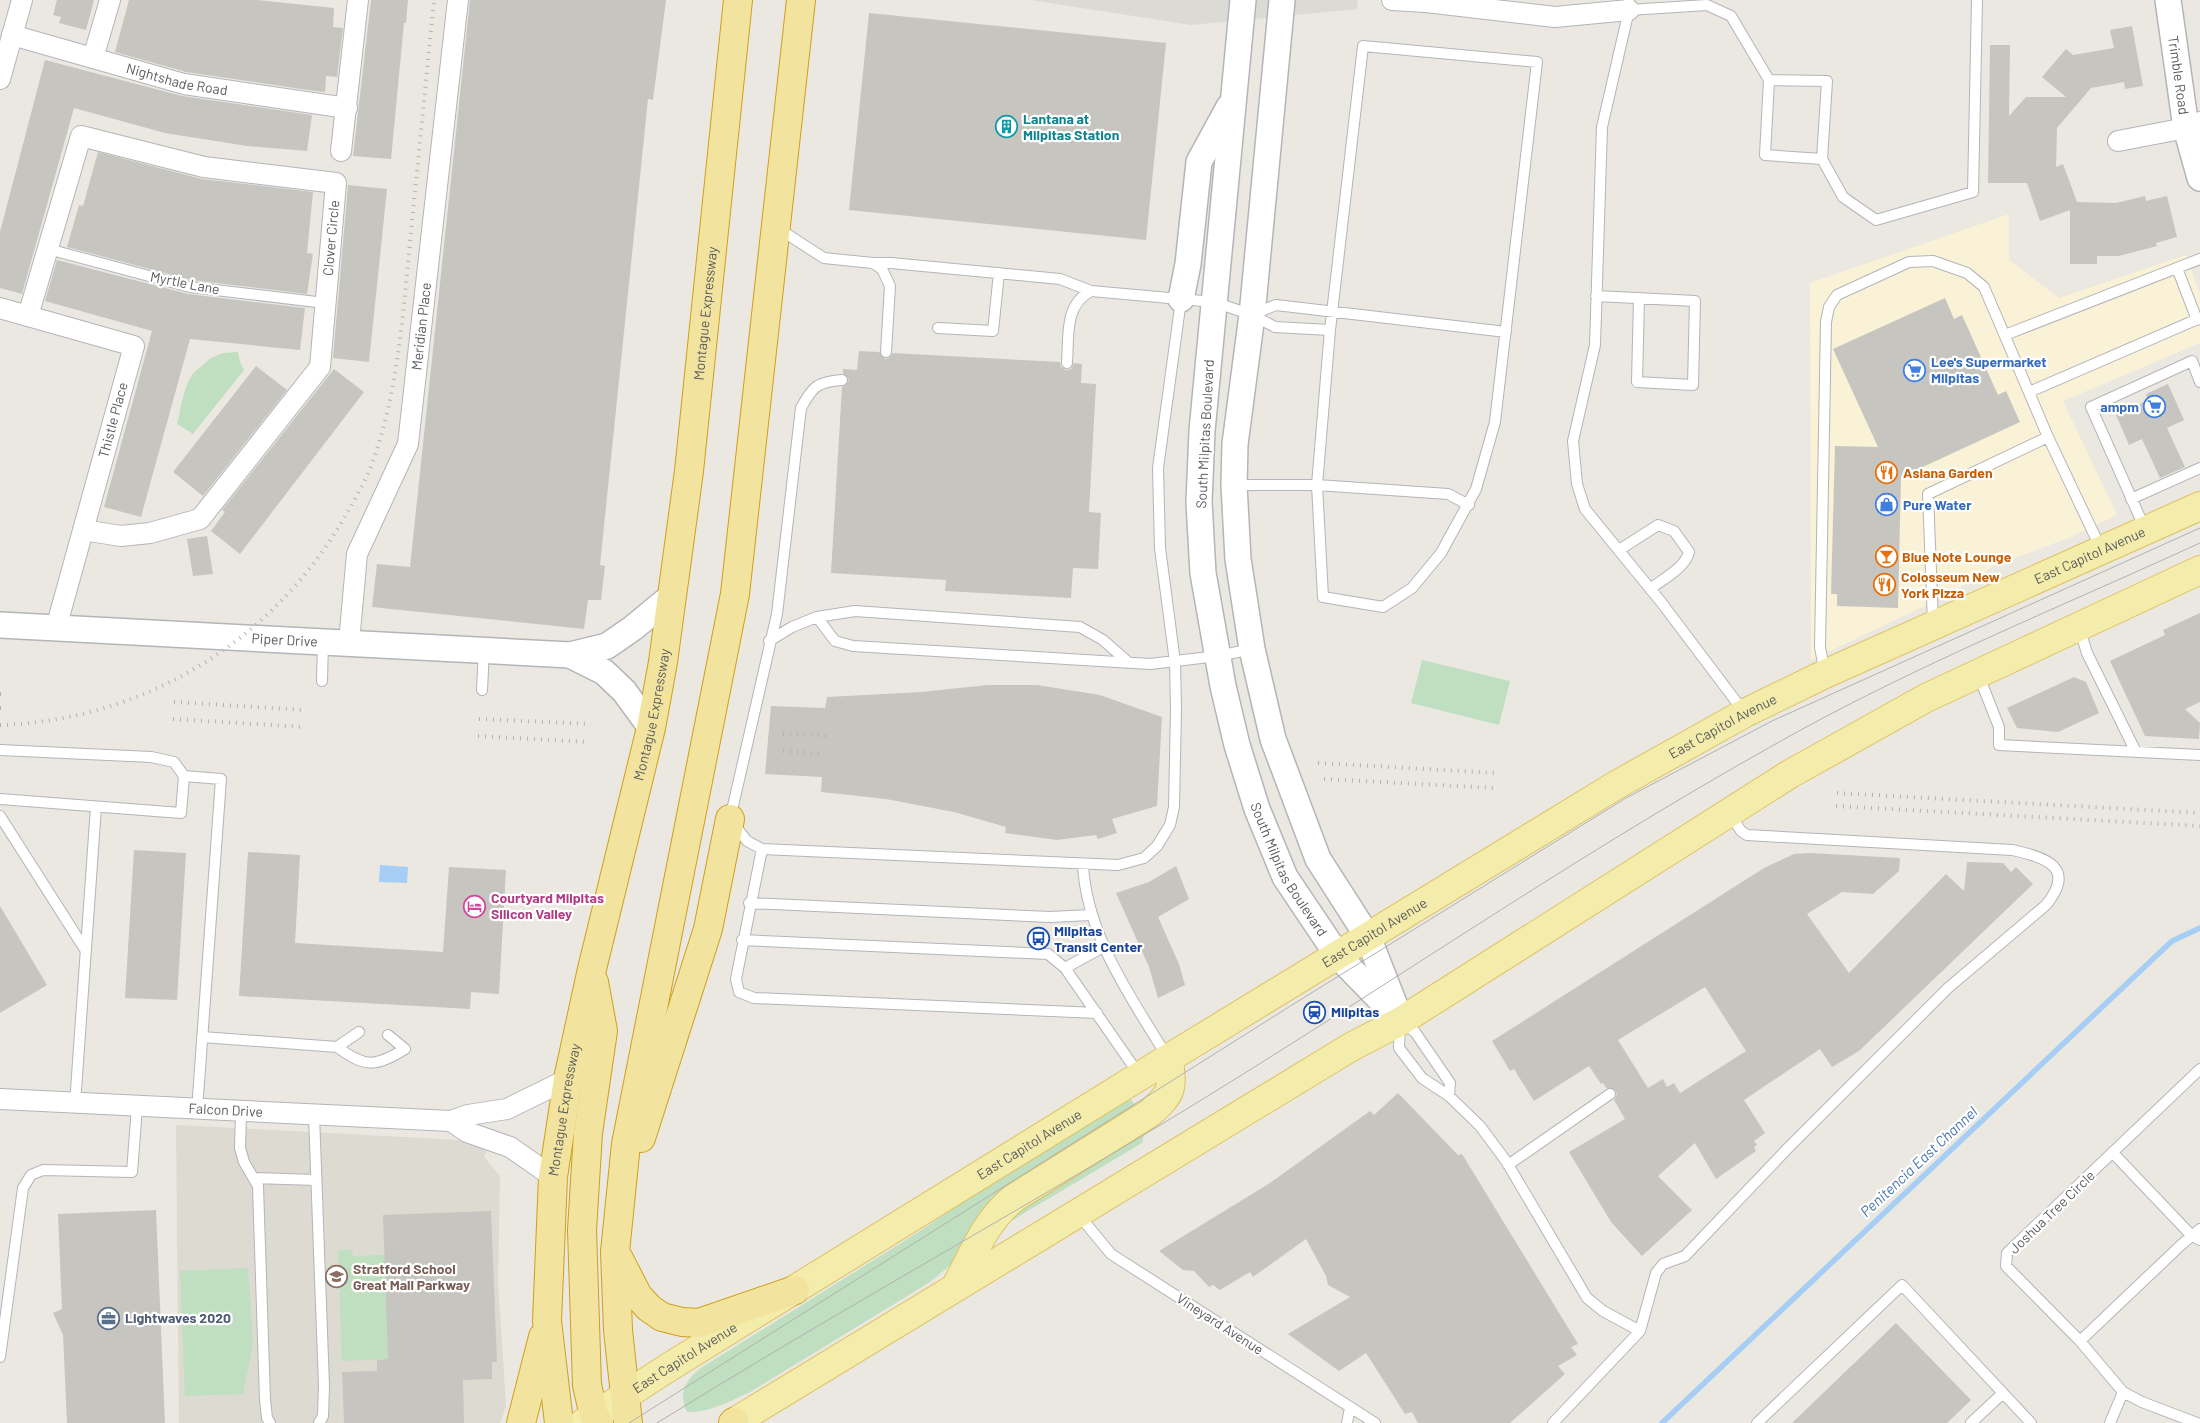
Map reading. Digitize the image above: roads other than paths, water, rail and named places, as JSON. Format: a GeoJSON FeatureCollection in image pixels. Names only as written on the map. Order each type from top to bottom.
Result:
{"type":"FeatureCollection","features":[{"type":"Feature","properties":{"kind":"highway","name":"Montague Expressway"},"geometry":{"type":"LineString","coordinates":[[559,1423],[547,1321],[553,1177],[568,1080],[592,969],[651,728],[673,595],[689,471],[738,0]]}},
{"type":"Feature","properties":{"kind":"highway"},"geometry":{"type":"LineString","coordinates":[[628,1423],[618,1330],[615,1252],[626,1144],[735,594],[801,0]]}},
{"type":"Feature","properties":{"kind":"highway"},"geometry":{"type":"LineString","coordinates":[[621,1196],[657,1093],[708,929],[730,819]]}},
{"type":"Feature","properties":{"kind":"highway"},"geometry":{"type":"LineString","coordinates":[[592,969],[603,1031],[588,1133],[582,1230],[587,1385],[592,1421]]}},
{"type":"Feature","properties":{"kind":"highway"},"geometry":{"type":"LineString","coordinates":[[615,1252],[638,1296],[648,1308],[662,1318],[699,1323],[796,1290]]}},
{"type":"Feature","properties":{"kind":"highway"},"geometry":{"type":"LineString","coordinates":[[521,1423],[547,1321]]}},
{"type":"Feature","properties":{"kind":"main road","name":"East Capitol Avenue"},"geometry":{"type":"LineString","coordinates":[[592,1421],[626,1395],[1169,1058],[1574,810],[1745,713],[1825,674],[2200,506]]}},
{"type":"Feature","properties":{"kind":"main road"},"geometry":{"type":"LineString","coordinates":[[733,1423],[1351,1047],[1401,1021],[1790,774],[1926,698],[2200,570]]}},
{"type":"Feature","properties":{"kind":"main road"},"geometry":{"type":"LineString","coordinates":[[956,1286],[992,1219],[1000,1209],[1014,1198],[1150,1113],[1167,1098],[1172,1088],[1169,1058]]}},
{"type":"Feature","properties":{"kind":"street"},"geometry":{"type":"LineString","coordinates":[[0,79],[22,0]]}},
{"type":"Feature","properties":{"kind":"street"},"geometry":{"type":"LineString","coordinates":[[93,58],[110,0]]}},
{"type":"Feature","properties":{"kind":"street"},"geometry":{"type":"LineString","coordinates":[[342,151],[358,0],[352,0]]}},
{"type":"Feature","properties":{"kind":"street","name":"Meridian Place"},"geometry":{"type":"LineString","coordinates":[[349,642],[357,554],[408,444],[458,0]]}},
{"type":"Feature","properties":{"kind":"street","name":"South Milpitas Boulevard"},"geometry":{"type":"LineString","coordinates":[[1243,0],[1202,432],[1200,502],[1203,573],[1237,745],[1257,809],[1285,877],[1338,956],[1401,1021]]}},
{"type":"Feature","properties":{"kind":"street"},"geometry":{"type":"LineString","coordinates":[[1282,0],[1252,315],[1239,402],[1234,485],[1238,559],[1252,649],[1273,739],[1318,859],[1368,937],[1401,1021]]}},
{"type":"Feature","properties":{"kind":"street"},"geometry":{"type":"LineString","coordinates":[[1392,0],[1426,2],[1555,17],[1630,5]]}},
{"type":"Feature","properties":{"kind":"street","name":"Trimble Road"},"geometry":{"type":"LineString","coordinates":[[2168,0],[2193,125],[2200,178]]}},
{"type":"Feature","properties":{"kind":"street","name":"Nightshade Road"},"geometry":{"type":"LineString","coordinates":[[12,35],[184,84],[347,108]]}},
{"type":"Feature","properties":{"kind":"street"},"geometry":{"type":"LineString","coordinates":[[1181,299],[1188,264],[1199,162],[1234,98]]}},
{"type":"Feature","properties":{"kind":"street"},"geometry":{"type":"LineString","coordinates":[[2118,141],[2193,125]]}},
{"type":"Feature","properties":{"kind":"street","name":"Clover Circle"},"geometry":{"type":"LineString","coordinates":[[28,316],[81,136],[204,167],[336,183],[320,367],[200,519],[150,533],[121,536],[83,530]]}},
{"type":"Feature","properties":{"kind":"street","name":"Thistle Place"},"geometry":{"type":"LineString","coordinates":[[0,308],[134,346],[56,628]]}},
{"type":"Feature","properties":{"kind":"street","name":"Piper Drive"},"geometry":{"type":"LineString","coordinates":[[0,625],[570,655],[607,646],[633,628],[673,595]]}},
{"type":"Feature","properties":{"kind":"street","name":"Piper Drive"},"geometry":{"type":"LineString","coordinates":[[570,655],[604,672],[624,692],[651,728]]}},
{"type":"Feature","properties":{"kind":"street","name":"Falcon Drive"},"geometry":{"type":"LineString","coordinates":[[0,1099],[451,1121],[468,1115],[507,1110],[568,1080]]}},
{"type":"Feature","properties":{"kind":"street","name":"Falcon Drive"},"geometry":{"type":"LineString","coordinates":[[451,1121],[467,1132],[510,1147],[553,1177]]}},
{"type":"Feature","properties":{"kind":"lane"},"geometry":{"type":"LineString","coordinates":[[1769,80],[1827,81],[1822,159],[1843,197],[1876,220],[1973,192],[1977,0]]}},
{"type":"Feature","properties":{"kind":"lane"},"geometry":{"type":"LineString","coordinates":[[1745,713],[1650,589],[1585,509],[1577,484],[1573,441],[1595,345],[1602,127],[1630,5],[1707,5],[1731,16],[1769,80],[1765,155],[1822,159]]}},
{"type":"Feature","properties":{"kind":"lane"},"geometry":{"type":"LineString","coordinates":[[1363,46],[1537,62],[1496,422],[1485,464],[1469,505],[1441,553],[1412,588],[1383,607],[1323,597],[1316,505],[1330,330],[1363,46]]}},
{"type":"Feature","properties":{"kind":"lane"},"geometry":{"type":"LineString","coordinates":[[776,228],[824,258],[873,263],[891,262],[1060,279],[1091,291],[1214,302],[1252,315],[1275,327],[1330,330]]}},
{"type":"Feature","properties":{"kind":"lane","name":"Myrtle Lane"},"geometry":{"type":"LineString","coordinates":[[48,249],[190,287],[325,302]]}},
{"type":"Feature","properties":{"kind":"lane"},"geometry":{"type":"LineString","coordinates":[[2004,335],[2200,259]]}},
{"type":"Feature","properties":{"kind":"lane"},"geometry":{"type":"LineString","coordinates":[[1825,674],[1820,647],[1826,322],[1829,307],[1837,295],[1900,266],[1910,262],[1933,260],[1967,272],[1984,287],[2048,437],[2101,550]]}},
{"type":"Feature","properties":{"kind":"lane"},"geometry":{"type":"LineString","coordinates":[[873,263],[882,269],[890,286],[886,352]]}},
{"type":"Feature","properties":{"kind":"lane"},"geometry":{"type":"LineString","coordinates":[[2029,392],[2198,319],[2177,268]]}},
{"type":"Feature","properties":{"kind":"lane"},"geometry":{"type":"LineString","coordinates":[[938,328],[993,331],[998,273]]}},
{"type":"Feature","properties":{"kind":"lane"},"geometry":{"type":"LineString","coordinates":[[1067,363],[1070,314],[1081,296],[1091,291]]}},
{"type":"Feature","properties":{"kind":"lane"},"geometry":{"type":"LineString","coordinates":[[1596,296],[1639,298],[1695,301],[1693,386],[1637,382],[1639,298]]}},
{"type":"Feature","properties":{"kind":"lane"},"geometry":{"type":"LineString","coordinates":[[842,380],[823,382],[811,390],[801,408],[783,577],[730,819],[747,841],[762,848],[1118,865],[1144,858],[1157,846],[1170,825],[1174,807],[1176,709],[1174,662],[1160,548],[1158,468],[1181,299]]}},
{"type":"Feature","properties":{"kind":"lane"},"geometry":{"type":"LineString","coordinates":[[1252,315],[1276,305],[1332,310],[1506,332]]}},
{"type":"Feature","properties":{"kind":"lane"},"geometry":{"type":"LineString","coordinates":[[2146,530],[2091,407],[2192,361],[2200,382]]}},
{"type":"Feature","properties":{"kind":"lane"},"geometry":{"type":"LineString","coordinates":[[1933,626],[1928,494],[2048,437]]}},
{"type":"Feature","properties":{"kind":"lane"},"geometry":{"type":"LineString","coordinates":[[2131,499],[2200,468]]}},
{"type":"Feature","properties":{"kind":"lane"},"geometry":{"type":"LineString","coordinates":[[1234,485],[1317,485],[1448,494],[1469,505]]}},
{"type":"Feature","properties":{"kind":"lane"},"geometry":{"type":"LineString","coordinates":[[1619,550],[1658,525],[1674,531],[1689,552],[1687,558],[1683,564],[1650,589]]}},
{"type":"Feature","properties":{"kind":"lane"},"geometry":{"type":"LineString","coordinates":[[769,641],[792,627],[817,617],[855,611],[1080,627],[1103,640],[1128,662]]}},
{"type":"Feature","properties":{"kind":"lane"},"geometry":{"type":"LineString","coordinates":[[817,617],[835,641],[853,646],[1128,662],[1174,662],[1252,649]]}},
{"type":"Feature","properties":{"kind":"lane"},"geometry":{"type":"LineString","coordinates":[[2078,626],[2087,653],[2135,750]]}},
{"type":"Feature","properties":{"kind":"lane"},"geometry":{"type":"LineString","coordinates":[[322,681],[323,641]]}},
{"type":"Feature","properties":{"kind":"lane"},"geometry":{"type":"LineString","coordinates":[[482,690],[484,650]]}},
{"type":"Feature","properties":{"kind":"lane"},"geometry":{"type":"LineString","coordinates":[[1978,673],[2000,727],[1999,745],[2135,750],[2200,755]]}},
{"type":"Feature","properties":{"kind":"lane"},"geometry":{"type":"LineString","coordinates":[[0,750],[151,757],[174,762],[184,776],[180,813],[0,799]]}},
{"type":"Feature","properties":{"kind":"lane"},"geometry":{"type":"LineString","coordinates":[[184,776],[220,779],[197,1110]]}},
{"type":"Feature","properties":{"kind":"lane"},"geometry":{"type":"LineString","coordinates":[[75,1104],[96,806]]}},
{"type":"Feature","properties":{"kind":"lane"},"geometry":{"type":"LineString","coordinates":[[1553,1423],[1640,1331],[1652,1281],[1663,1264],[1685,1256],[1788,1148],[1948,988],[2046,905],[2055,894],[2059,877],[2052,863],[2040,856],[2012,850],[1747,835],[1741,831],[1728,812]]}},
{"type":"Feature","properties":{"kind":"lane"},"geometry":{"type":"LineString","coordinates":[[0,816],[86,951]]}},
{"type":"Feature","properties":{"kind":"lane"},"geometry":{"type":"LineString","coordinates":[[762,848],[742,940],[736,979],[739,992],[754,998],[1097,1014]]}},
{"type":"Feature","properties":{"kind":"lane"},"geometry":{"type":"LineString","coordinates":[[1083,864],[1084,888],[1091,915],[1123,985],[1169,1058]]}},
{"type":"Feature","properties":{"kind":"lane"},"geometry":{"type":"LineString","coordinates":[[749,903],[1050,917],[1091,915]]}},
{"type":"Feature","properties":{"kind":"lane"},"geometry":{"type":"LineString","coordinates":[[742,940],[1048,954],[1065,968],[1140,1076]]}},
{"type":"Feature","properties":{"kind":"lane"},"geometry":{"type":"LineString","coordinates":[[1065,968],[1105,946]]}},
{"type":"Feature","properties":{"kind":"lane"},"geometry":{"type":"LineString","coordinates":[[1401,1021],[1398,1048],[1422,1078],[1449,1096],[1480,1126],[1508,1165],[1587,1298],[1603,1311],[1640,1331]]}},
{"type":"Feature","properties":{"kind":"lane"},"geometry":{"type":"LineString","coordinates":[[1401,1021],[1415,1032],[1450,1083],[1449,1096]]}},
{"type":"Feature","properties":{"kind":"lane"},"geometry":{"type":"LineString","coordinates":[[337,1047],[359,1032]]}},
{"type":"Feature","properties":{"kind":"lane"},"geometry":{"type":"LineString","coordinates":[[202,1037],[337,1047],[354,1059],[371,1064],[386,1060],[405,1049],[388,1035]]}},
{"type":"Feature","properties":{"kind":"lane","name":"Joshua Tree Circle"},"geometry":{"type":"LineString","coordinates":[[2196,1423],[2123,1392],[2080,1341],[2006,1266],[2007,1253],[2200,1069]]}},
{"type":"Feature","properties":{"kind":"lane"},"geometry":{"type":"LineString","coordinates":[[1508,1165],[1610,1094]]}},
{"type":"Feature","properties":{"kind":"lane"},"geometry":{"type":"LineString","coordinates":[[0,1357],[23,1188],[32,1175],[43,1170],[132,1172],[137,1107]]}},
{"type":"Feature","properties":{"kind":"lane"},"geometry":{"type":"LineString","coordinates":[[241,1112],[240,1148],[244,1162],[258,1186],[265,1400],[267,1418],[270,1423]]}},
{"type":"Feature","properties":{"kind":"lane"},"geometry":{"type":"LineString","coordinates":[[314,1115],[324,1386],[323,1416],[320,1423]]}},
{"type":"Feature","properties":{"kind":"lane"},"geometry":{"type":"LineString","coordinates":[[2080,1341],[2197,1235],[2113,1153]]}},
{"type":"Feature","properties":{"kind":"lane"},"geometry":{"type":"LineString","coordinates":[[254,1178],[316,1180]]}},
{"type":"Feature","properties":{"kind":"lane","name":"Vineyard Avenue"},"geometry":{"type":"LineString","coordinates":[[1077,1213],[1111,1254],[1374,1423]]}},
{"type":"Feature","properties":{"kind":"lane"},"geometry":{"type":"LineString","coordinates":[[1757,1423],[1902,1285],[2031,1423]]}},
{"type":"Feature","properties":{"kind":"lane"},"geometry":{"type":"LineString","coordinates":[[2110,1423],[2123,1392]]}},
{"type":"Feature","properties":{"kind":"lane"},"geometry":{"type":"LineString","coordinates":[[1971,1423],[2003,1393]]}},
{"type":"Feature","properties":{"kind":"lane"},"geometry":{"type":"LineString","coordinates":[[1347,1423],[1350,1408]]}},
{"type":"Feature","properties":{"kind":"water"},"geometry":{"type":"Polygon","coordinates":[[[380,865],[408,867],[407,883],[379,882],[380,865]]]}},
{"type":"Feature","properties":{"kind":"waterway","name":"Penitencia East Channel"},"geometry":{"type":"LineString","coordinates":[[1662,1423],[2172,941],[2200,928]]}},
{"type":"Feature","properties":{"kind":"tram line"},"geometry":{"type":"LineString","coordinates":[[629,1423],[1292,1005],[1626,798],[1772,721],[2200,528]]}},
{"type":"Feature","properties":{"kind":"tram line"},"geometry":{"type":"LineString","coordinates":[[657,1423],[1157,1127],[1693,791],[1772,746],[1876,691],[1983,640],[2200,543]]}},
{"type":"Feature","properties":{"kind":"railway"},"geometry":{"type":"LineString","coordinates":[[0,725],[53,720],[104,708],[153,690],[199,666],[241,637],[280,602],[314,562],[344,518],[374,458],[389,405],[394,378],[405,296],[434,0]]}},
{"type":"Feature","properties":{"kind":"railway"},"geometry":{"type":"LineString","coordinates":[[174,702],[305,710]]}},
{"type":"Feature","properties":{"kind":"railway"},"geometry":{"type":"LineString","coordinates":[[173,719],[304,727]]}},
{"type":"Feature","properties":{"kind":"railway"},"geometry":{"type":"LineString","coordinates":[[479,719],[591,724]]}},
{"type":"Feature","properties":{"kind":"railway"},"geometry":{"type":"LineString","coordinates":[[783,734],[827,736]]}},
{"type":"Feature","properties":{"kind":"railway"},"geometry":{"type":"LineString","coordinates":[[478,736],[588,742]]}},
{"type":"Feature","properties":{"kind":"railway"},"geometry":{"type":"LineString","coordinates":[[783,751],[825,754]]}},
{"type":"Feature","properties":{"kind":"railway"},"geometry":{"type":"LineString","coordinates":[[1318,763],[1496,773]]}},
{"type":"Feature","properties":{"kind":"railway"},"geometry":{"type":"LineString","coordinates":[[1324,779],[1495,788]]}},
{"type":"Feature","properties":{"kind":"railway"},"geometry":{"type":"LineString","coordinates":[[1837,793],[2200,813]]}},
{"type":"Feature","properties":{"kind":"railway"},"geometry":{"type":"LineString","coordinates":[[1836,806],[2200,826]]}},
{"type":"Feature","properties":{"kind":"place","name":"Lantana at Milpitas Station"},"geometry":{"type":"Point","coordinates":[1007,127]}},
{"type":"Feature","properties":{"kind":"place","name":"Lee's Supermarket Milpitas"},"geometry":{"type":"Point","coordinates":[1915,370]}},
{"type":"Feature","properties":{"kind":"place","name":"ampm"},"geometry":{"type":"Point","coordinates":[2155,407]}},
{"type":"Feature","properties":{"kind":"place","name":"Asiana Garden"},"geometry":{"type":"Point","coordinates":[1887,473]}},
{"type":"Feature","properties":{"kind":"place","name":"Pure Water"},"geometry":{"type":"Point","coordinates":[1887,505]}},
{"type":"Feature","properties":{"kind":"place","name":"Blue Note Lounge"},"geometry":{"type":"Point","coordinates":[1886,557]}},
{"type":"Feature","properties":{"kind":"place","name":"Colosseum New York Pizza"},"geometry":{"type":"Point","coordinates":[1885,585]}},
{"type":"Feature","properties":{"kind":"place","name":"Courtyard Milpitas Silicon Valley"},"geometry":{"type":"Point","coordinates":[475,906]}},
{"type":"Feature","properties":{"kind":"place","name":"Milpitas Transit Center"},"geometry":{"type":"Point","coordinates":[1038,939]}},
{"type":"Feature","properties":{"kind":"place","name":"Milpitas"},"geometry":{"type":"Point","coordinates":[1315,1012]}},
{"type":"Feature","properties":{"kind":"place","name":"Stratford School Great Mall Parkway"},"geometry":{"type":"Point","coordinates":[337,1277]}},
{"type":"Feature","properties":{"kind":"place","name":"Lightwaves 2020"},"geometry":{"type":"Point","coordinates":[109,1318]}}]}
